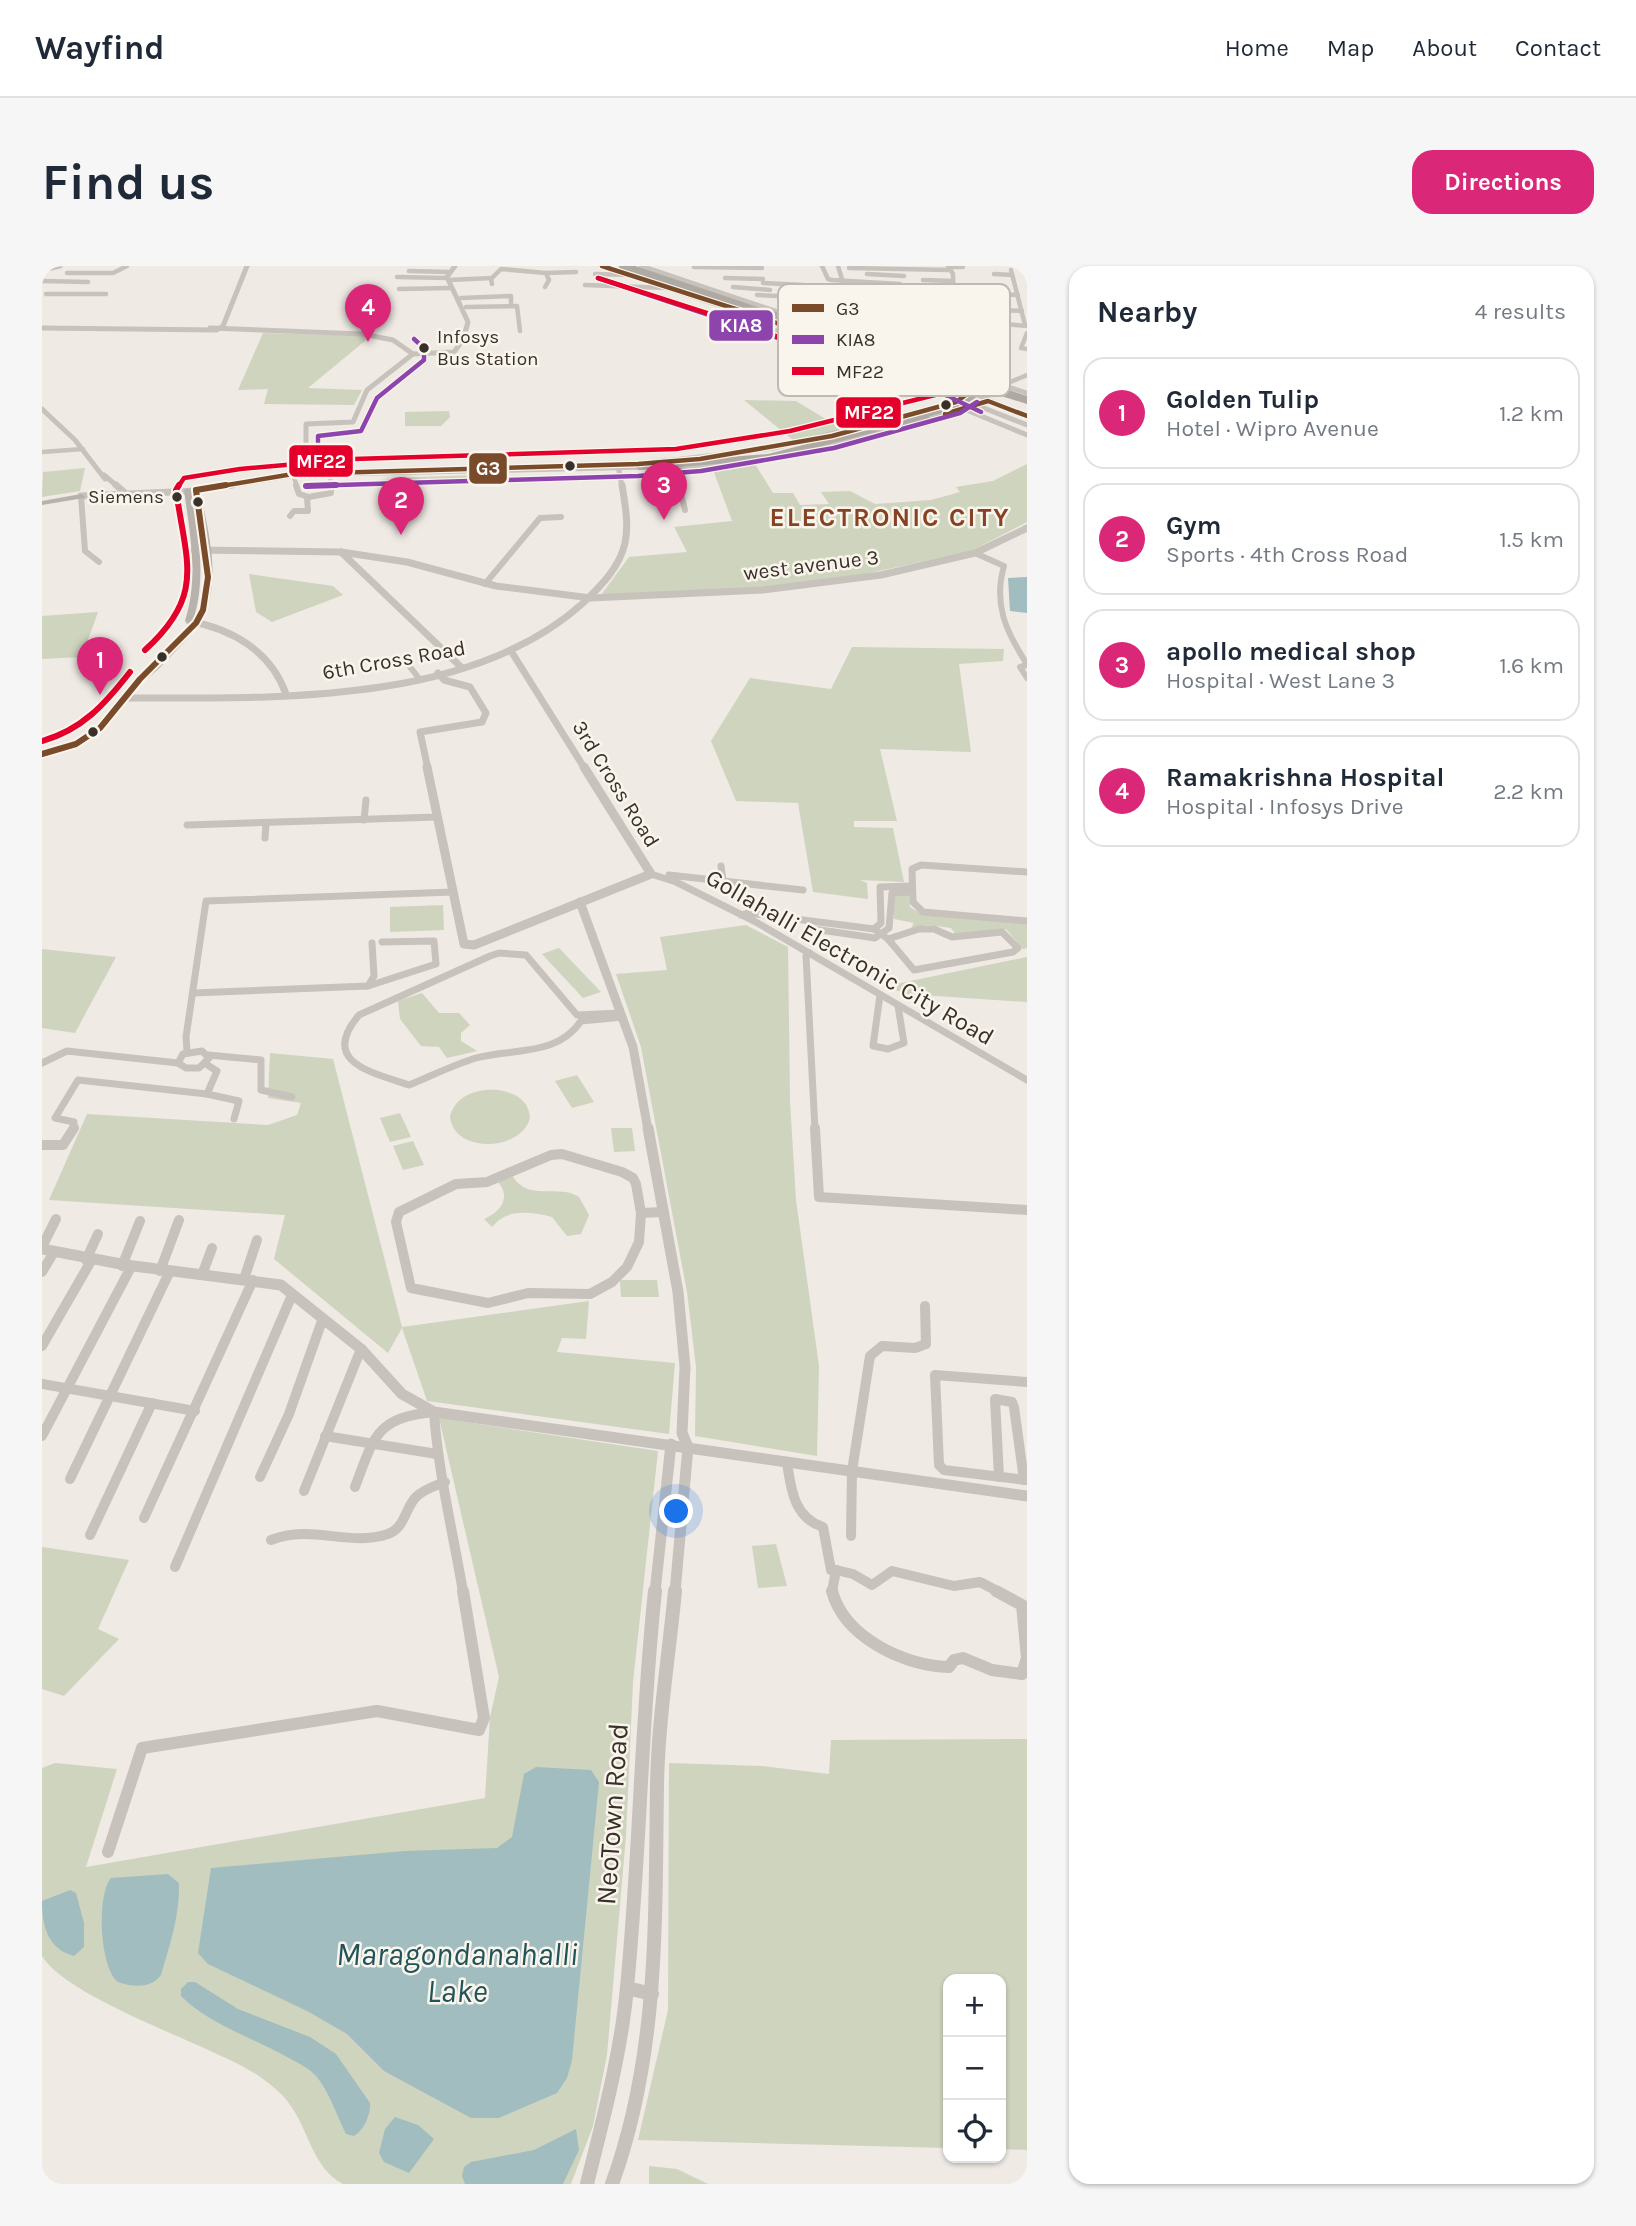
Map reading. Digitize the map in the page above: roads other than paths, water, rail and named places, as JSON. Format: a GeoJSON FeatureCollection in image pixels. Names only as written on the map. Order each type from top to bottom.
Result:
{"type":"FeatureCollection","features":[{"type":"Feature","properties":{"kind":"highway"},"geometry":{"type":"LineString","coordinates":[[622,266],[778,318]]}},
{"type":"Feature","properties":{"kind":"highway"},"geometry":{"type":"LineString","coordinates":[[622,266],[778,317]]}},
{"type":"Feature","properties":{"kind":"highway"},"geometry":{"type":"LineString","coordinates":[[630,269],[778,317]]}},
{"type":"Feature","properties":{"kind":"highway"},"geometry":{"type":"LineString","coordinates":[[630,269],[778,317]]}},
{"type":"Feature","properties":{"kind":"highway"},"geometry":{"type":"LineString","coordinates":[[666,280],[668,284],[778,322]]}},
{"type":"Feature","properties":{"kind":"highway"},"geometry":{"type":"LineString","coordinates":[[1010,392],[1027,398]]}},
{"type":"Feature","properties":{"kind":"highway"},"geometry":{"type":"LineString","coordinates":[[1010,392],[1027,398]]}},
{"type":"Feature","properties":{"kind":"highway"},"geometry":{"type":"LineString","coordinates":[[1010,392],[1027,398]]}},
{"type":"Feature","properties":{"kind":"highway"},"geometry":{"type":"LineString","coordinates":[[638,465],[721,459],[820,442],[925,415],[966,401],[972,396]]}},
{"type":"Feature","properties":{"kind":"highway"},"geometry":{"type":"LineString","coordinates":[[638,465],[768,457],[966,404],[979,396]]}},
{"type":"Feature","properties":{"kind":"highway"},"geometry":{"type":"LineString","coordinates":[[993,396],[1027,409]]}},
{"type":"Feature","properties":{"kind":"main road"},"geometry":{"type":"LineString","coordinates":[[140,679],[205,604],[208,574],[192,491]]}},
{"type":"Feature","properties":{"kind":"main road"},"geometry":{"type":"LineString","coordinates":[[43,754],[83,742],[101,731],[155,659],[193,621],[198,575],[194,550],[192,491]]}},
{"type":"Feature","properties":{"kind":"main road"},"geometry":{"type":"LineString","coordinates":[[42,501],[81,496]]}},
{"type":"Feature","properties":{"kind":"street"},"geometry":{"type":"LineString","coordinates":[[42,269],[60,266]]}},
{"type":"Feature","properties":{"kind":"street"},"geometry":{"type":"LineString","coordinates":[[67,272],[113,273],[127,266]]}},
{"type":"Feature","properties":{"kind":"street"},"geometry":{"type":"LineString","coordinates":[[215,329],[245,266]]}},
{"type":"Feature","properties":{"kind":"street"},"geometry":{"type":"LineString","coordinates":[[403,274],[404,266]]}},
{"type":"Feature","properties":{"kind":"street"},"geometry":{"type":"LineString","coordinates":[[448,277],[456,266]]}},
{"type":"Feature","properties":{"kind":"street"},"geometry":{"type":"LineString","coordinates":[[603,266],[630,269],[674,288],[778,323]]}},
{"type":"Feature","properties":{"kind":"street"},"geometry":{"type":"LineString","coordinates":[[641,266],[756,296],[778,296]]}},
{"type":"Feature","properties":{"kind":"street"},"geometry":{"type":"LineString","coordinates":[[822,266],[828,279],[837,284]]}},
{"type":"Feature","properties":{"kind":"street"},"geometry":{"type":"LineString","coordinates":[[838,266],[842,284]]}},
{"type":"Feature","properties":{"kind":"street"},"geometry":{"type":"LineString","coordinates":[[694,267],[762,274],[788,284]]}},
{"type":"Feature","properties":{"kind":"street"},"geometry":{"type":"LineString","coordinates":[[949,267],[953,284]]}},
{"type":"Feature","properties":{"kind":"street"},"geometry":{"type":"LineString","coordinates":[[849,268],[963,267]]}},
{"type":"Feature","properties":{"kind":"street"},"geometry":{"type":"LineString","coordinates":[[492,285],[492,278],[501,268],[546,273],[576,272]]}},
{"type":"Feature","properties":{"kind":"street"},"geometry":{"type":"LineString","coordinates":[[849,284],[860,278],[860,274],[877,271],[877,268]]}},
{"type":"Feature","properties":{"kind":"street"},"geometry":{"type":"LineString","coordinates":[[595,274],[630,269]]}},
{"type":"Feature","properties":{"kind":"street"},"geometry":{"type":"LineString","coordinates":[[508,270],[510,277]]}},
{"type":"Feature","properties":{"kind":"street"},"geometry":{"type":"LineString","coordinates":[[409,271],[448,277]]}},
{"type":"Feature","properties":{"kind":"street"},"geometry":{"type":"LineString","coordinates":[[859,271],[904,276]]}},
{"type":"Feature","properties":{"kind":"street"},"geometry":{"type":"LineString","coordinates":[[700,272],[762,274]]}},
{"type":"Feature","properties":{"kind":"street"},"geometry":{"type":"LineString","coordinates":[[995,284],[994,273],[1012,272],[1026,325]]}},
{"type":"Feature","properties":{"kind":"street"},"geometry":{"type":"LineString","coordinates":[[545,287],[550,280],[546,273]]}},
{"type":"Feature","properties":{"kind":"street"},"geometry":{"type":"LineString","coordinates":[[756,296],[762,274]]}},
{"type":"Feature","properties":{"kind":"street"},"geometry":{"type":"LineString","coordinates":[[725,278],[762,274]]}},
{"type":"Feature","properties":{"kind":"street"},"geometry":{"type":"LineString","coordinates":[[397,277],[492,278]]}},
{"type":"Feature","properties":{"kind":"street"},"geometry":{"type":"LineString","coordinates":[[306,474],[306,424],[352,422],[367,390],[414,354],[454,352],[467,338],[469,330],[463,303],[451,288],[448,277]]}},
{"type":"Feature","properties":{"kind":"street"},"geometry":{"type":"LineString","coordinates":[[923,280],[953,281]]}},
{"type":"Feature","properties":{"kind":"street"},"geometry":{"type":"LineString","coordinates":[[42,281],[88,282]]}},
{"type":"Feature","properties":{"kind":"street"},"geometry":{"type":"LineString","coordinates":[[585,285],[674,288]]}},
{"type":"Feature","properties":{"kind":"street"},"geometry":{"type":"LineString","coordinates":[[398,289],[451,288]]}},
{"type":"Feature","properties":{"kind":"street"},"geometry":{"type":"LineString","coordinates":[[734,289],[756,296],[778,310]]}},
{"type":"Feature","properties":{"kind":"street"},"geometry":{"type":"LineString","coordinates":[[502,299],[501,290],[510,290]]}},
{"type":"Feature","properties":{"kind":"street"},"geometry":{"type":"LineString","coordinates":[[1010,292],[1018,295]]}},
{"type":"Feature","properties":{"kind":"street"},"geometry":{"type":"LineString","coordinates":[[46,294],[106,294]]}},
{"type":"Feature","properties":{"kind":"street"},"geometry":{"type":"LineString","coordinates":[[1010,295],[1018,295]]}},
{"type":"Feature","properties":{"kind":"street"},"geometry":{"type":"LineString","coordinates":[[1010,297],[1018,295]]}},
{"type":"Feature","properties":{"kind":"street"},"geometry":{"type":"LineString","coordinates":[[463,303],[511,296],[511,306]]}},
{"type":"Feature","properties":{"kind":"street"},"geometry":{"type":"LineString","coordinates":[[756,296],[778,296]]}},
{"type":"Feature","properties":{"kind":"street"},"geometry":{"type":"LineString","coordinates":[[463,303],[519,307],[520,331]]}},
{"type":"Feature","properties":{"kind":"street"},"geometry":{"type":"LineString","coordinates":[[750,313],[750,331],[778,330]]}},
{"type":"Feature","properties":{"kind":"street"},"geometry":{"type":"LineString","coordinates":[[1010,317],[1024,318]]}},
{"type":"Feature","properties":{"kind":"street"},"geometry":{"type":"LineString","coordinates":[[42,327],[215,329],[373,335],[398,342],[414,354]]}},
{"type":"Feature","properties":{"kind":"street"},"geometry":{"type":"LineString","coordinates":[[1027,334],[1021,348],[1027,349]]}},
{"type":"Feature","properties":{"kind":"street"},"geometry":{"type":"LineString","coordinates":[[1010,382],[1027,374]]}},
{"type":"Feature","properties":{"kind":"street"},"geometry":{"type":"LineString","coordinates":[[1010,389],[1027,398]]}},
{"type":"Feature","properties":{"kind":"street"},"geometry":{"type":"LineString","coordinates":[[99,562],[85,551],[81,496],[117,492],[192,491],[306,474],[619,466],[729,455],[799,443],[957,402],[965,396]]}},
{"type":"Feature","properties":{"kind":"street"},"geometry":{"type":"LineString","coordinates":[[979,396],[1027,416]]}},
{"type":"Feature","properties":{"kind":"street"},"geometry":{"type":"LineString","coordinates":[[638,465],[674,467],[750,463],[786,457],[988,401]]}},
{"type":"Feature","properties":{"kind":"street"},"geometry":{"type":"LineString","coordinates":[[957,402],[1027,430]]}},
{"type":"Feature","properties":{"kind":"street"},"geometry":{"type":"LineString","coordinates":[[970,407],[1027,430]]}},
{"type":"Feature","properties":{"kind":"street"},"geometry":{"type":"LineString","coordinates":[[970,407],[1027,430]]}},
{"type":"Feature","properties":{"kind":"street"},"geometry":{"type":"LineString","coordinates":[[43,410],[83,449],[117,492]]}},
{"type":"Feature","properties":{"kind":"street"},"geometry":{"type":"LineString","coordinates":[[42,452],[83,449]]}},
{"type":"Feature","properties":{"kind":"street","name":"6th Cross Road"},"geometry":{"type":"LineString","coordinates":[[126,698],[208,699],[286,694],[418,677],[462,668],[511,651],[556,629],[591,598],[616,567],[625,546],[627,528],[619,466]]}},
{"type":"Feature","properties":{"kind":"street"},"geometry":{"type":"LineString","coordinates":[[306,474],[567,467]]}},
{"type":"Feature","properties":{"kind":"street"},"geometry":{"type":"LineString","coordinates":[[674,467],[685,510]]}},
{"type":"Feature","properties":{"kind":"street"},"geometry":{"type":"LineString","coordinates":[[104,475],[123,492],[159,493]]}},
{"type":"Feature","properties":{"kind":"street"},"geometry":{"type":"LineString","coordinates":[[293,475],[299,494],[307,497],[331,493],[330,475]]}},
{"type":"Feature","properties":{"kind":"street"},"geometry":{"type":"LineString","coordinates":[[290,516],[294,512],[308,511],[307,497]]}},
{"type":"Feature","properties":{"kind":"street"},"geometry":{"type":"LineString","coordinates":[[485,584],[540,518],[561,517]]}},
{"type":"Feature","properties":{"kind":"street","name":"west avenue 3"},"geometry":{"type":"LineString","coordinates":[[194,550],[341,552],[407,562],[485,584],[591,598],[805,586],[881,575],[975,553],[1027,528]]}},
{"type":"Feature","properties":{"kind":"street"},"geometry":{"type":"LineString","coordinates":[[341,552],[462,668]]}},
{"type":"Feature","properties":{"kind":"street"},"geometry":{"type":"LineString","coordinates":[[975,553],[1004,565],[999,581],[1001,620],[1027,664],[1020,667],[1027,678]]}},
{"type":"Feature","properties":{"kind":"street"},"geometry":{"type":"LineString","coordinates":[[193,621],[230,635],[270,661],[282,678],[286,694]]}},
{"type":"Feature","properties":{"kind":"street","name":"3rd Cross Road"},"geometry":{"type":"LineString","coordinates":[[453,892],[464,944],[481,943],[651,874],[511,651]]}},
{"type":"Feature","properties":{"kind":"street"},"geometry":{"type":"LineString","coordinates":[[403,658],[418,677]]}},
{"type":"Feature","properties":{"kind":"street"},"geometry":{"type":"LineString","coordinates":[[187,1051],[186,1037],[206,901],[453,892],[420,732],[482,722],[486,713],[470,687],[444,680],[438,673]]}},
{"type":"Feature","properties":{"kind":"street"},"geometry":{"type":"LineString","coordinates":[[364,820],[366,800]]}},
{"type":"Feature","properties":{"kind":"street"},"geometry":{"type":"LineString","coordinates":[[187,825],[438,817]]}},
{"type":"Feature","properties":{"kind":"street"},"geometry":{"type":"LineString","coordinates":[[265,838],[266,824]]}},
{"type":"Feature","properties":{"kind":"street"},"geometry":{"type":"LineString","coordinates":[[1027,872],[921,865],[912,869],[916,907],[929,914],[1027,921]]}},
{"type":"Feature","properties":{"kind":"street"},"geometry":{"type":"LineString","coordinates":[[721,866],[723,880]]}},
{"type":"Feature","properties":{"kind":"street"},"geometry":{"type":"LineString","coordinates":[[651,874],[803,890]]}},
{"type":"Feature","properties":{"kind":"street","name":"Gollahalli Electronic City Road"},"geometry":{"type":"LineString","coordinates":[[651,874],[676,882],[754,921],[1027,1080]]}},
{"type":"Feature","properties":{"kind":"street"},"geometry":{"type":"LineString","coordinates":[[881,934],[919,929],[934,929],[952,937],[1002,932],[1018,948],[1013,952],[914,970],[881,934],[880,887],[912,889]]}},
{"type":"Feature","properties":{"kind":"street"},"geometry":{"type":"LineString","coordinates":[[741,915],[748,913],[875,938],[889,928],[892,893],[912,889]]}},
{"type":"Feature","properties":{"kind":"street"},"geometry":{"type":"LineString","coordinates":[[580,902],[633,1047],[678,1293],[685,1367],[680,1442]]}},
{"type":"Feature","properties":{"kind":"street"},"geometry":{"type":"LineString","coordinates":[[754,921],[784,921]]}},
{"type":"Feature","properties":{"kind":"street"},"geometry":{"type":"LineString","coordinates":[[193,993],[368,986],[436,964],[434,942],[431,940],[382,942]]}},
{"type":"Feature","properties":{"kind":"street"},"geometry":{"type":"LineString","coordinates":[[368,986],[374,976],[372,943]]}},
{"type":"Feature","properties":{"kind":"street"},"geometry":{"type":"LineString","coordinates":[[499,953],[526,955],[577,1014],[622,1015],[581,1021],[572,1033],[554,1044],[479,1058],[408,1085],[357,1066],[348,1058],[344,1048],[348,1028],[359,1015],[499,953]]}},
{"type":"Feature","properties":{"kind":"street"},"geometry":{"type":"LineString","coordinates":[[810,953],[806,956],[819,1197],[1027,1210]]}},
{"type":"Feature","properties":{"kind":"street"},"geometry":{"type":"LineString","coordinates":[[880,995],[873,1046],[876,1049],[890,1049],[904,1043],[898,1006]]}},
{"type":"Feature","properties":{"kind":"street"},"geometry":{"type":"LineString","coordinates":[[178,1063],[180,1056],[187,1051],[197,1050],[207,1060],[217,1071],[207,1094]]}},
{"type":"Feature","properties":{"kind":"street"},"geometry":{"type":"LineString","coordinates":[[42,1063],[67,1051],[178,1063],[193,1070],[207,1060],[261,1060],[261,1090],[292,1097]]}},
{"type":"Feature","properties":{"kind":"street"},"geometry":{"type":"LineString","coordinates":[[42,1145],[63,1145],[75,1126],[74,1122],[55,1118],[78,1080],[207,1094],[239,1101],[234,1119]]}},
{"type":"Feature","properties":{"kind":"street"},"geometry":{"type":"LineString","coordinates":[[562,1154],[622,1172],[633,1178],[641,1211],[636,1252],[628,1267],[600,1289],[590,1294],[528,1293],[488,1303],[411,1287],[396,1222],[399,1212],[456,1184],[488,1182],[551,1155],[562,1154]]}},
{"type":"Feature","properties":{"kind":"street"},"geometry":{"type":"LineString","coordinates":[[641,1211],[661,1210]]}},
{"type":"Feature","properties":{"kind":"street"},"geometry":{"type":"LineString","coordinates":[[42,1272],[56,1219]]}},
{"type":"Feature","properties":{"kind":"street"},"geometry":{"type":"LineString","coordinates":[[70,1479],[165,1272],[179,1220]]}},
{"type":"Feature","properties":{"kind":"street"},"geometry":{"type":"LineString","coordinates":[[42,1436],[127,1266],[140,1221]]}},
{"type":"Feature","properties":{"kind":"street"},"geometry":{"type":"LineString","coordinates":[[42,1346],[89,1260],[98,1234]]}},
{"type":"Feature","properties":{"kind":"street"},"geometry":{"type":"LineString","coordinates":[[145,1518],[195,1411],[248,1279],[257,1240]]}},
{"type":"Feature","properties":{"kind":"street"},"geometry":{"type":"LineString","coordinates":[[202,1275],[212,1248]]}},
{"type":"Feature","properties":{"kind":"street"},"geometry":{"type":"LineString","coordinates":[[46,1249],[89,1260],[165,1272],[248,1279],[281,1285],[322,1321],[361,1349],[402,1394],[434,1412]]}},
{"type":"Feature","properties":{"kind":"street"},"geometry":{"type":"LineString","coordinates":[[175,1567],[292,1295]]}},
{"type":"Feature","properties":{"kind":"street"},"geometry":{"type":"LineString","coordinates":[[851,1536],[852,1471],[870,1356],[882,1346],[915,1348],[926,1344],[925,1306]]}},
{"type":"Feature","properties":{"kind":"street"},"geometry":{"type":"LineString","coordinates":[[260,1477],[289,1414],[322,1321]]}},
{"type":"Feature","properties":{"kind":"street"},"geometry":{"type":"LineString","coordinates":[[304,1491],[361,1349]]}},
{"type":"Feature","properties":{"kind":"street"},"geometry":{"type":"LineString","coordinates":[[999,1477],[995,1399],[1012,1402],[1025,1480],[970,1474],[944,1470],[939,1465],[934,1376],[1027,1382]]}},
{"type":"Feature","properties":{"kind":"street"},"geometry":{"type":"LineString","coordinates":[[42,1384],[195,1411]]}},
{"type":"Feature","properties":{"kind":"street"},"geometry":{"type":"LineString","coordinates":[[90,1535],[152,1403]]}},
{"type":"Feature","properties":{"kind":"street"},"geometry":{"type":"LineString","coordinates":[[108,1852],[142,1748],[377,1711],[479,1730],[484,1717],[445,1482],[437,1454],[434,1412]]}},
{"type":"Feature","properties":{"kind":"street"},"geometry":{"type":"LineString","coordinates":[[355,1486],[379,1427],[397,1415],[434,1412],[680,1442],[787,1463],[1027,1496]]}},
{"type":"Feature","properties":{"kind":"street"},"geometry":{"type":"LineString","coordinates":[[325,1436],[437,1454]]}},
{"type":"Feature","properties":{"kind":"street","name":"NeoTown Road"},"geometry":{"type":"LineString","coordinates":[[587,2184],[612,2080],[626,1988],[645,1683],[680,1442]]}},
{"type":"Feature","properties":{"kind":"street","name":"NeoTown Road"},"geometry":{"type":"LineString","coordinates":[[612,2184],[629,2137],[652,1994],[658,1898],[657,1783],[680,1442]]}},
{"type":"Feature","properties":{"kind":"street"},"geometry":{"type":"LineString","coordinates":[[787,1463],[799,1510],[810,1525],[823,1527],[829,1566],[836,1570],[855,1572],[872,1585],[892,1571],[954,1586],[980,1582],[1022,1605],[1027,1658],[1022,1674],[992,1670],[963,1658],[954,1660],[948,1667],[934,1669],[900,1657],[867,1637],[840,1612],[832,1592],[836,1570]]}},
{"type":"Feature","properties":{"kind":"street"},"geometry":{"type":"LineString","coordinates":[[970,1474],[970,1488]]}},
{"type":"Feature","properties":{"kind":"street"},"geometry":{"type":"LineString","coordinates":[[271,1540],[302,1530],[333,1536],[389,1534],[399,1528],[418,1494],[445,1482]]}},
{"type":"Feature","properties":{"kind":"street"},"geometry":{"type":"LineString","coordinates":[[626,1988],[652,1994]]}},
{"type":"Feature","properties":{"kind":"water"},"geometry":{"type":"Polygon","coordinates":[[[1027,577],[1027,613],[1010,611],[1008,578],[1027,577]]]}},
{"type":"Feature","properties":{"kind":"water","name":"Maragondanahalli Lake"},"geometry":{"type":"Polygon","coordinates":[[[536,1767],[591,1770],[599,1782],[572,2060],[567,2078],[557,2093],[499,2118],[471,2118],[384,2071],[347,2034],[309,2012],[208,1964],[198,1953],[211,1868],[405,1851],[497,1848],[512,1837],[524,1774],[536,1767]]]}},
{"type":"Feature","properties":{"kind":"water"},"geometry":{"type":"Polygon","coordinates":[[[168,1874],[179,1883],[179,1895],[174,1929],[161,1975],[152,1983],[141,1986],[118,1982],[107,1962],[104,1948],[102,1915],[106,1887],[111,1878],[168,1874]]]}},
{"type":"Feature","properties":{"kind":"water"},"geometry":{"type":"Polygon","coordinates":[[[70,1890],[76,1893],[84,1923],[84,1947],[74,1956],[65,1953],[52,1942],[45,1927],[42,1910],[42,1901],[70,1890]]]}},
{"type":"Feature","properties":{"kind":"water"},"geometry":{"type":"Polygon","coordinates":[[[188,1982],[195,1982],[238,2009],[310,2037],[336,2054],[370,2103],[368,2117],[361,2130],[354,2136],[346,2134],[325,2089],[310,2071],[205,2015],[181,1996],[181,1989],[188,1982]]]}},
{"type":"Feature","properties":{"kind":"water"},"geometry":{"type":"Polygon","coordinates":[[[395,2117],[418,2125],[434,2139],[409,2173],[384,2162],[379,2153],[385,2129],[395,2117]]]}},
{"type":"Feature","properties":{"kind":"water"},"geometry":{"type":"Polygon","coordinates":[[[576,2129],[579,2150],[563,2184],[465,2184],[462,2176],[464,2167],[471,2162],[534,2150],[576,2129]]]}},
{"type":"Feature","properties":{"kind":"place","name":"Ramakrishna Hospital"},"geometry":{"type":"Point","coordinates":[368,342]}},
{"type":"Feature","properties":{"kind":"place","name":"Infosys Bus Station"},"geometry":{"type":"Point","coordinates":[424,348]}},
{"type":"Feature","properties":{"kind":"place","name":"Siemens"},"geometry":{"type":"Point","coordinates":[177,497]}},
{"type":"Feature","properties":{"kind":"place","name":"apollo medical shop"},"geometry":{"type":"Point","coordinates":[664,520]}},
{"type":"Feature","properties":{"kind":"place","name":"Gym"},"geometry":{"type":"Point","coordinates":[401,535]}},
{"type":"Feature","properties":{"kind":"place","name":"Golden Tulip"},"geometry":{"type":"Point","coordinates":[100,695]}},
{"type":"Feature","properties":{"kind":"district","name":"ELECTRONIC CITY"},"geometry":{"type":"Point","coordinates":[890,517]}}]}
